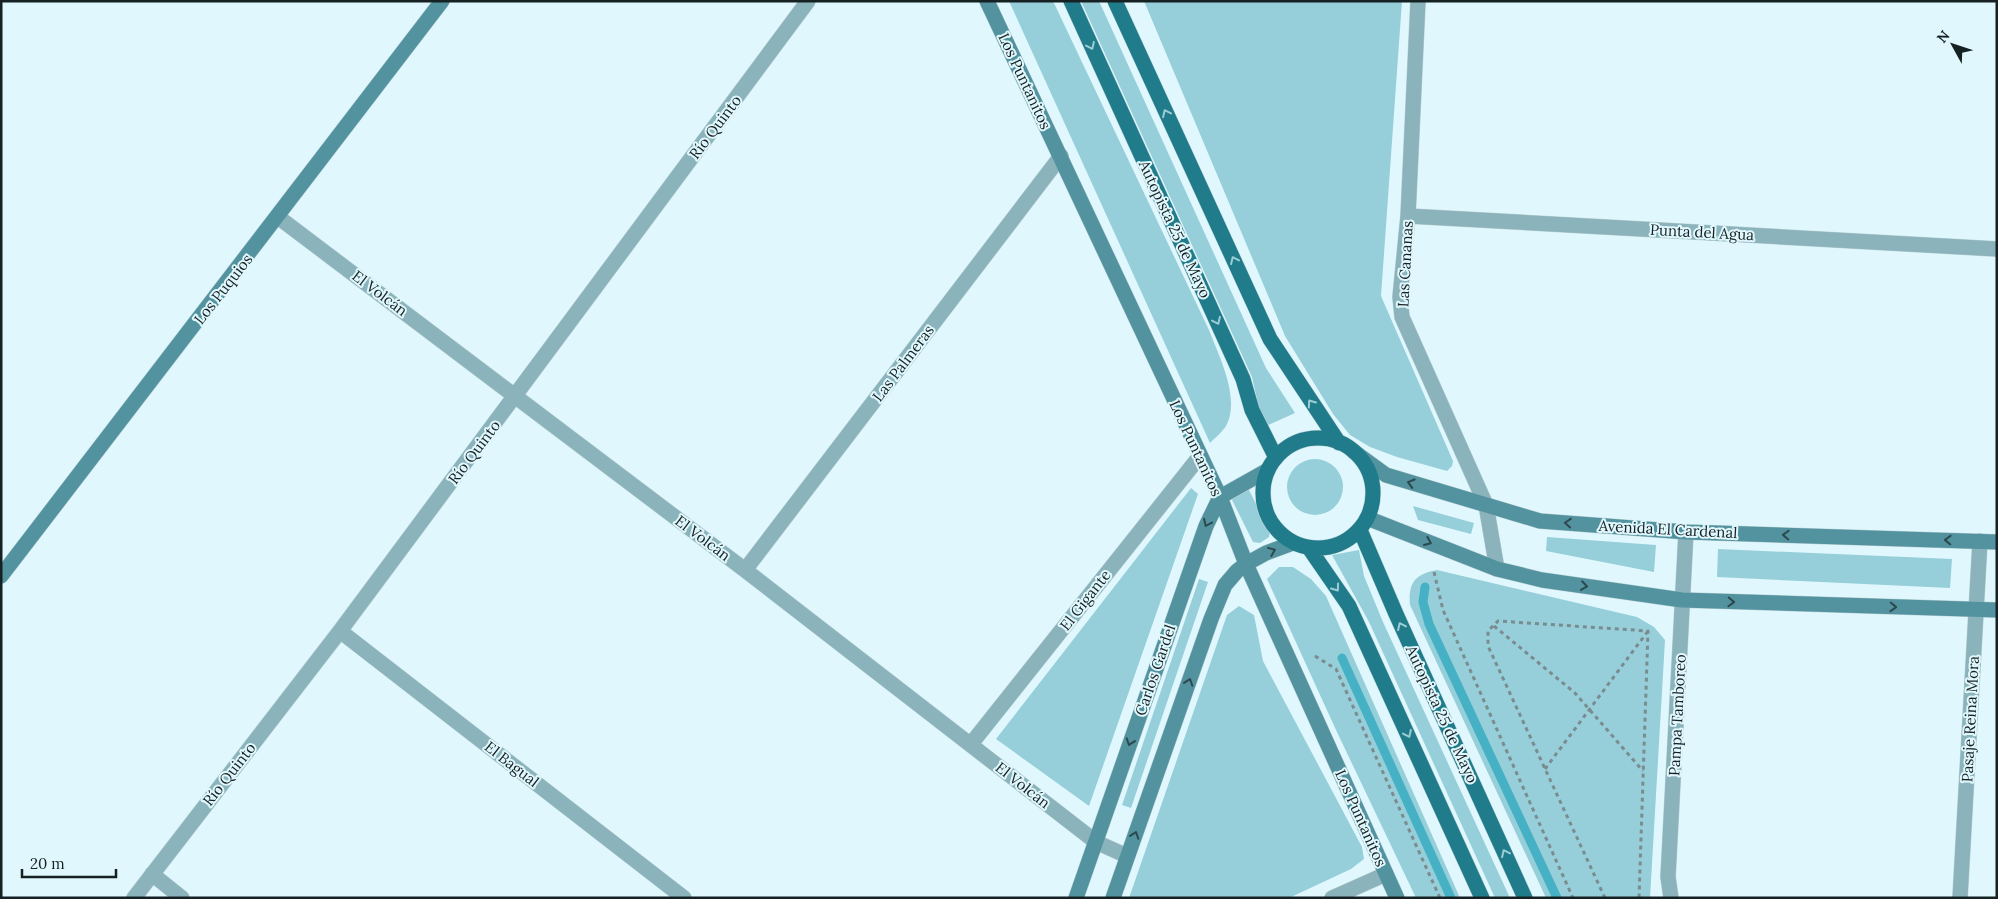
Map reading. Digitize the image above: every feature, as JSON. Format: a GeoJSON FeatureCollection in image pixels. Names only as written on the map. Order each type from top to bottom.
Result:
{"type":"FeatureCollection","features":[{"type":"Feature","properties":{"kind":"main road","name":"Autopista 25 de Mayo"},"geometry":{"type":"LineString","coordinates":[[1071,1],[1243,379],[1272,464]]}},
{"type":"Feature","properties":{"kind":"main road"},"geometry":{"type":"LineString","coordinates":[[1115,1],[1270,339],[1339,443]]}},
{"type":"Feature","properties":{"kind":"main road"},"geometry":{"type":"LineString","coordinates":[[1326,439],[1339,443],[1353,451],[1368,470],[1372,494],[1363,524],[1345,541],[1327,548],[1309,548],[1293,543],[1272,525],[1263,498],[1272,464],[1286,448],[1298,442],[1326,439]]}},
{"type":"Feature","properties":{"kind":"main road","name":"Autopista 25 de Mayo"},"geometry":{"type":"LineString","coordinates":[[1363,524],[1525,898]]}},
{"type":"Feature","properties":{"kind":"main road"},"geometry":{"type":"LineString","coordinates":[[1309,548],[1349,606],[1482,898]]}},
{"type":"Feature","properties":{"kind":"street","name":"Los Puquios"},"geometry":{"type":"LineString","coordinates":[[1,576],[442,1]]}},
{"type":"Feature","properties":{"kind":"street","name":"Río Quinto"},"geometry":{"type":"LineString","coordinates":[[134,898],[340,630],[808,1]]}},
{"type":"Feature","properties":{"kind":"street","name":"Los Puntanitos"},"geometry":{"type":"LineString","coordinates":[[987,1],[1220,497],[1246,564],[1397,898]]}},
{"type":"Feature","properties":{"kind":"street","name":"Las Cananas"},"geometry":{"type":"LineString","coordinates":[[1418,1],[1408,216],[1400,297],[1402,317],[1486,504],[1497,568]]}},
{"type":"Feature","properties":{"kind":"street","name":"Las Palmeras"},"geometry":{"type":"LineString","coordinates":[[745,570],[1061,156]]}},
{"type":"Feature","properties":{"kind":"street","name":"Punta del Agua"},"geometry":{"type":"LineString","coordinates":[[1408,216],[1997,249]]}},
{"type":"Feature","properties":{"kind":"street","name":"El Volcán"},"geometry":{"type":"LineString","coordinates":[[278,217],[745,570],[1096,842],[1127,856]]}},
{"type":"Feature","properties":{"kind":"street","name":"Avenida El Cardenal"},"geometry":{"type":"LineString","coordinates":[[1353,451],[1386,475],[1540,521],[1686,532],[1997,542]]}},
{"type":"Feature","properties":{"kind":"street","name":"El Gigante"},"geometry":{"type":"LineString","coordinates":[[971,744],[1200,456]]}},
{"type":"Feature","properties":{"kind":"street"},"geometry":{"type":"LineString","coordinates":[[1220,497],[1272,464]]}},
{"type":"Feature","properties":{"kind":"street","name":"Carlos Gardel"},"geometry":{"type":"LineString","coordinates":[[1076,898],[1200,540],[1220,497]]}},
{"type":"Feature","properties":{"kind":"street"},"geometry":{"type":"LineString","coordinates":[[1363,524],[1497,568],[1542,580],[1682,600],[1997,610]]}},
{"type":"Feature","properties":{"kind":"street","name":"Pampa Tamboreo"},"geometry":{"type":"LineString","coordinates":[[1671,898],[1668,877],[1686,532]]}},
{"type":"Feature","properties":{"kind":"street","name":"Pasaje Reina Mora"},"geometry":{"type":"LineString","coordinates":[[1960,898],[1980,541]]}},
{"type":"Feature","properties":{"kind":"street"},"geometry":{"type":"LineString","coordinates":[[1113,898],[1211,619],[1225,585],[1246,564],[1293,543]]}},
{"type":"Feature","properties":{"kind":"street","name":"El Bagual"},"geometry":{"type":"LineString","coordinates":[[340,630],[684,898]]}},
{"type":"Feature","properties":{"kind":"street"},"geometry":{"type":"LineString","coordinates":[[152,874],[182,898]]}},
{"type":"Feature","properties":{"kind":"street"},"geometry":{"type":"LineString","coordinates":[[1332,898],[1386,874]]}},
{"type":"Feature","properties":{"kind":"path"},"geometry":{"type":"LineString","coordinates":[[1434,572],[1443,610],[1573,898]]}},
{"type":"Feature","properties":{"kind":"path"},"geometry":{"type":"LineString","coordinates":[[1605,898],[1488,646],[1488,631],[1498,621],[1648,631]]}},
{"type":"Feature","properties":{"kind":"path"},"geometry":{"type":"LineString","coordinates":[[1494,626],[1575,693],[1643,771]]}},
{"type":"Feature","properties":{"kind":"path"},"geometry":{"type":"LineString","coordinates":[[1546,769],[1648,631]]}},
{"type":"Feature","properties":{"kind":"path"},"geometry":{"type":"LineString","coordinates":[[1638,898],[1648,631]]}},
{"type":"Feature","properties":{"kind":"path"},"geometry":{"type":"LineString","coordinates":[[1279,634],[1336,669],[1440,898]]}},
{"type":"Feature","properties":{"kind":"shaded area"},"geometry":{"type":"Polygon","coordinates":[[[1009,1],[1053,1],[1209,330],[1227,378],[1231,403],[1230,415],[1226,426],[1210,443],[1009,1]]]}},
{"type":"Feature","properties":{"kind":"shaded area"},"geometry":{"type":"Polygon","coordinates":[[[1081,1],[1099,1],[1266,368],[1295,413],[1266,426],[1258,404],[1252,377],[1081,1]]]}},
{"type":"Feature","properties":{"kind":"shaded area"},"geometry":{"type":"Polygon","coordinates":[[[1144,1],[1402,1],[1381,296],[1453,461],[1452,466],[1447,471],[1397,457],[1370,447],[1350,435],[1333,414],[1285,336],[1144,1]]]}},
{"type":"Feature","properties":{"kind":"shaded area"},"geometry":{"type":"Polygon","coordinates":[[[1309,459],[1321,459],[1335,467],[1343,481],[1341,498],[1335,507],[1321,515],[1309,515],[1299,510],[1292,503],[1287,493],[1287,481],[1292,471],[1299,464],[1309,459]]]}},
{"type":"Feature","properties":{"kind":"shaded area"},"geometry":{"type":"Polygon","coordinates":[[[1191,488],[1198,494],[1089,806],[996,739],[1191,488]]]}},
{"type":"Feature","properties":{"kind":"shaded area"},"geometry":{"type":"Polygon","coordinates":[[[1244,488],[1249,490],[1270,532],[1269,537],[1260,543],[1253,542],[1232,500],[1234,494],[1244,488]]]}},
{"type":"Feature","properties":{"kind":"shaded area"},"geometry":{"type":"Polygon","coordinates":[[[1413,506],[1474,523],[1471,534],[1418,520],[1413,506]]]}},
{"type":"Feature","properties":{"kind":"shaded area"},"geometry":{"type":"Polygon","coordinates":[[[1547,537],[1656,545],[1654,572],[1546,551],[1547,537]]]}},
{"type":"Feature","properties":{"kind":"shaded area"},"geometry":{"type":"Polygon","coordinates":[[[1718,549],[1952,559],[1950,588],[1717,577],[1718,549]]]}},
{"type":"Feature","properties":{"kind":"shaded area"},"geometry":{"type":"Polygon","coordinates":[[[1359,550],[1364,576],[1383,622],[1510,898],[1495,898],[1369,622],[1332,555],[1359,550]]]}},
{"type":"Feature","properties":{"kind":"shaded area"},"geometry":{"type":"Polygon","coordinates":[[[1279,567],[1293,567],[1311,579],[1326,596],[1460,898],[1416,898],[1267,579],[1279,567]]]}},
{"type":"Feature","properties":{"kind":"shaded area"},"geometry":{"type":"Polygon","coordinates":[[[1437,570],[1637,617],[1654,627],[1665,640],[1650,898],[1546,898],[1410,605],[1410,591],[1418,577],[1437,570]]]}},
{"type":"Feature","properties":{"kind":"shaded area"},"geometry":{"type":"Polygon","coordinates":[[[1199,579],[1208,582],[1131,808],[1122,805],[1199,579]]]}},
{"type":"Feature","properties":{"kind":"shaded area"},"geometry":{"type":"Polygon","coordinates":[[[1239,606],[1254,615],[1263,661],[1362,847],[1364,859],[1351,869],[1289,898],[1129,898],[1227,615],[1239,606]]]}},
{"type":"Feature","properties":{"kind":"waterway"},"geometry":{"type":"LineString","coordinates":[[1425,587],[1423,602],[1429,624],[1557,898]]}},
{"type":"Feature","properties":{"kind":"waterway"},"geometry":{"type":"LineString","coordinates":[[1342,658],[1451,898]]}}]}
